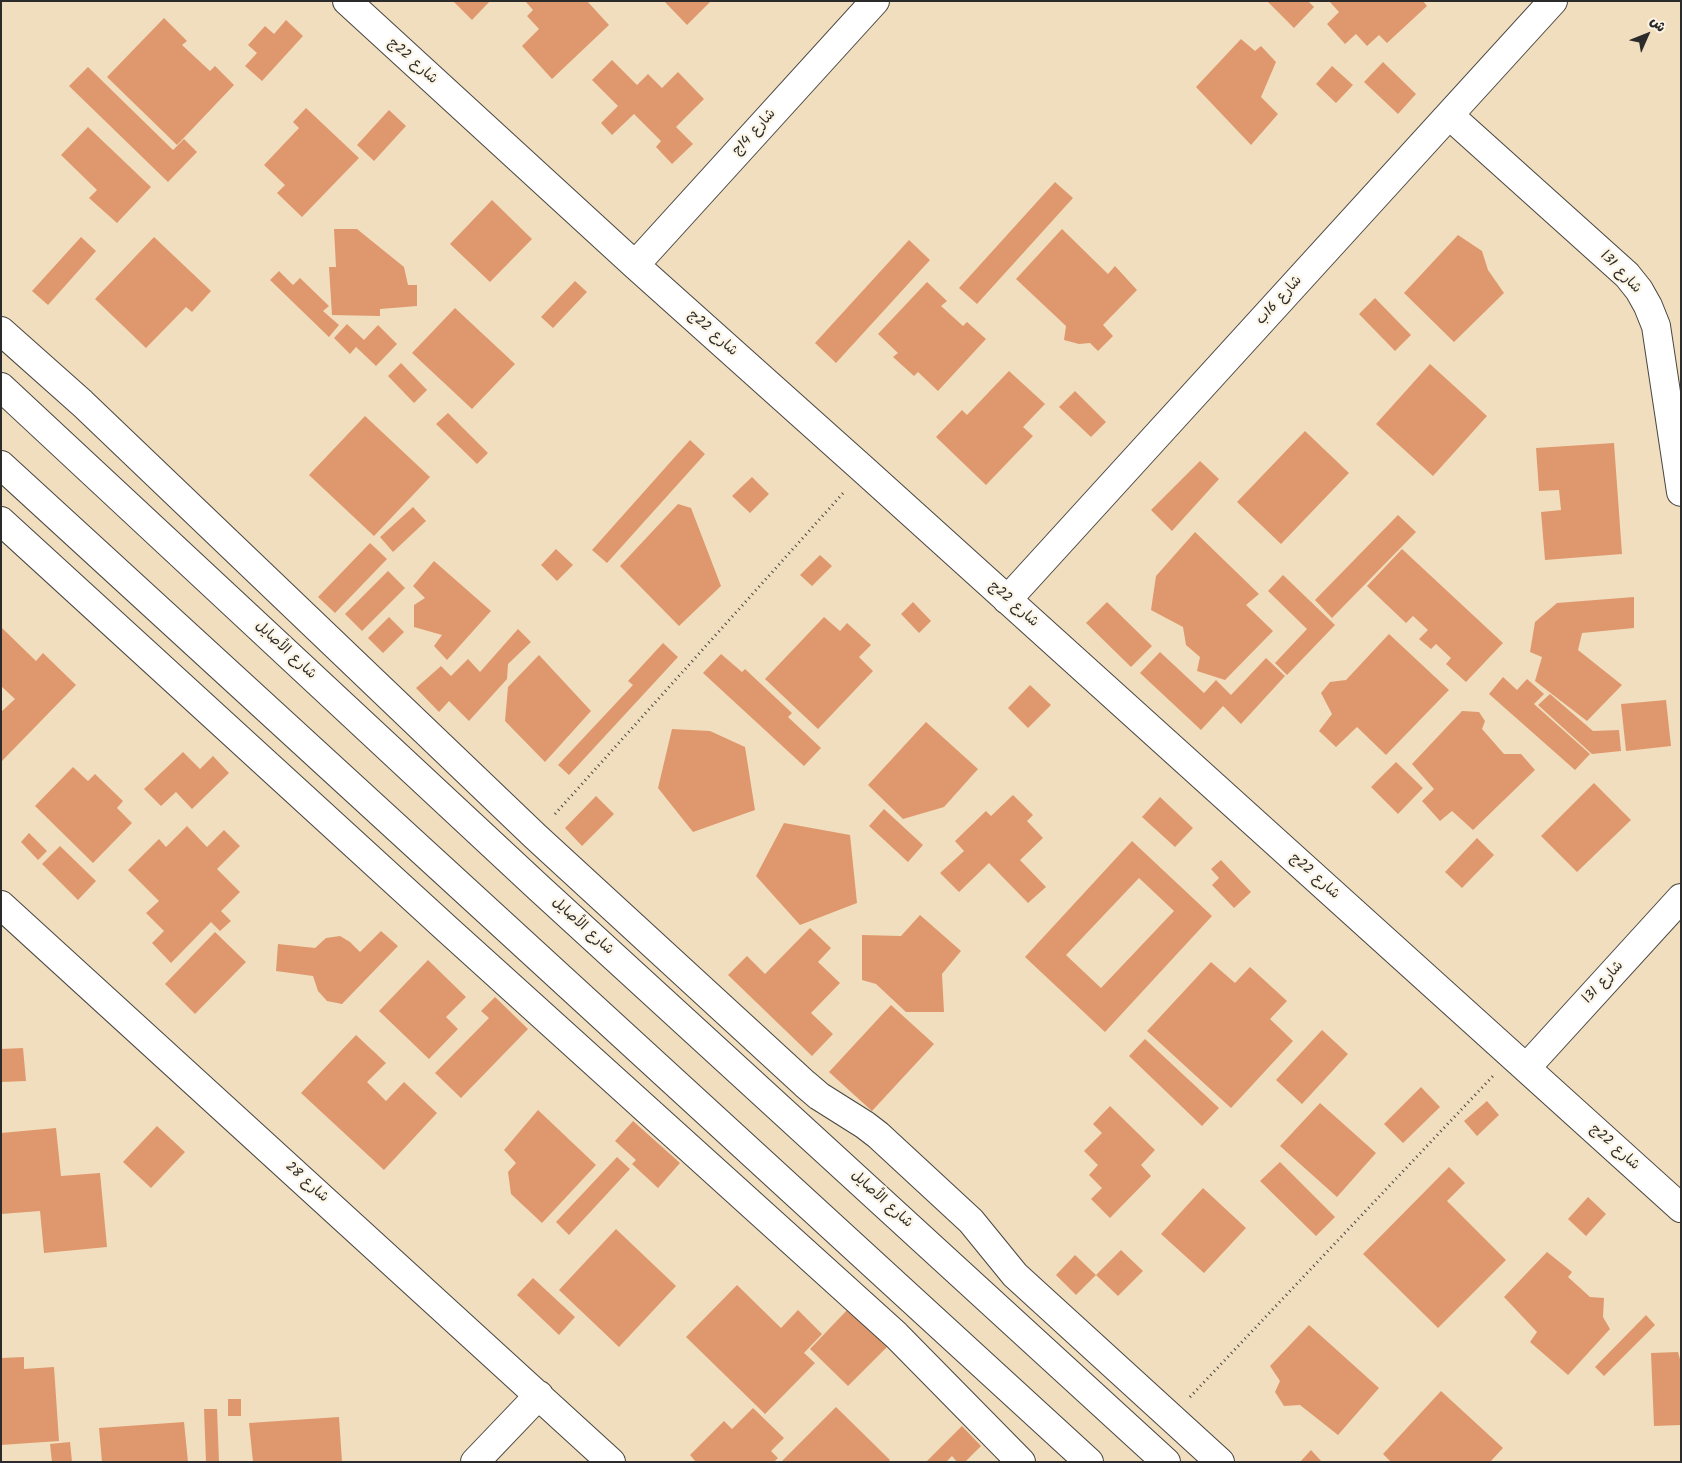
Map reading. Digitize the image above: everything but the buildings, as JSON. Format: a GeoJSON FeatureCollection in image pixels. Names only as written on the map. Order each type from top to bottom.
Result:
{"type":"FeatureCollection","features":[{"type":"Feature","properties":{"kind":"street","name":"شارع 22ج"},"geometry":{"type":"LineString","coordinates":[[347,1],[635,265],[1681,1208]]}},
{"type":"Feature","properties":{"kind":"street","name":"شارع 14ج"},"geometry":{"type":"LineString","coordinates":[[635,265],[875,1]]}},
{"type":"Feature","properties":{"kind":"street","name":"شارع 16ب"},"geometry":{"type":"LineString","coordinates":[[1007,600],[1553,1]]}},
{"type":"Feature","properties":{"kind":"street","name":"شارع 31ا"},"geometry":{"type":"LineString","coordinates":[[1449,115],[1627,275],[1648,306],[1660,341],[1681,492]]}},
{"type":"Feature","properties":{"kind":"street"},"geometry":{"type":"LineString","coordinates":[[4,339],[89,409],[535,836],[805,1084],[834,1107],[864,1125],[885,1142],[971,1221],[1015,1275],[1220,1462]]}},
{"type":"Feature","properties":{"kind":"street","name":"شارع الأصايل"},"geometry":{"type":"LineString","coordinates":[[1,387],[635,975],[1166,1462]]}},
{"type":"Feature","properties":{"kind":"street"},"geometry":{"type":"LineString","coordinates":[[1,465],[1089,1462]]}},
{"type":"Feature","properties":{"kind":"street"},"geometry":{"type":"LineString","coordinates":[[1,522],[454,936],[896,1335],[1021,1462]]}},
{"type":"Feature","properties":{"kind":"street","name":"شارع 31ا"},"geometry":{"type":"LineString","coordinates":[[1519,1062],[1681,898]]}},
{"type":"Feature","properties":{"kind":"street","name":"شارع 28"},"geometry":{"type":"LineString","coordinates":[[5,915],[611,1462]]}},
{"type":"Feature","properties":{"kind":"street"},"geometry":{"type":"LineString","coordinates":[[635,975],[658,949]]}},
{"type":"Feature","properties":{"kind":"street"},"geometry":{"type":"LineString","coordinates":[[719,1175],[745,1146]]}},
{"type":"Feature","properties":{"kind":"street"},"geometry":{"type":"LineString","coordinates":[[475,1462],[539,1395]]}},
{"type":"Feature","properties":{"kind":"path"},"geometry":{"type":"LineString","coordinates":[[535,836],[864,470]]}},
{"type":"Feature","properties":{"kind":"path"},"geometry":{"type":"LineString","coordinates":[[1171,1417],[1519,1062]]}}]}
